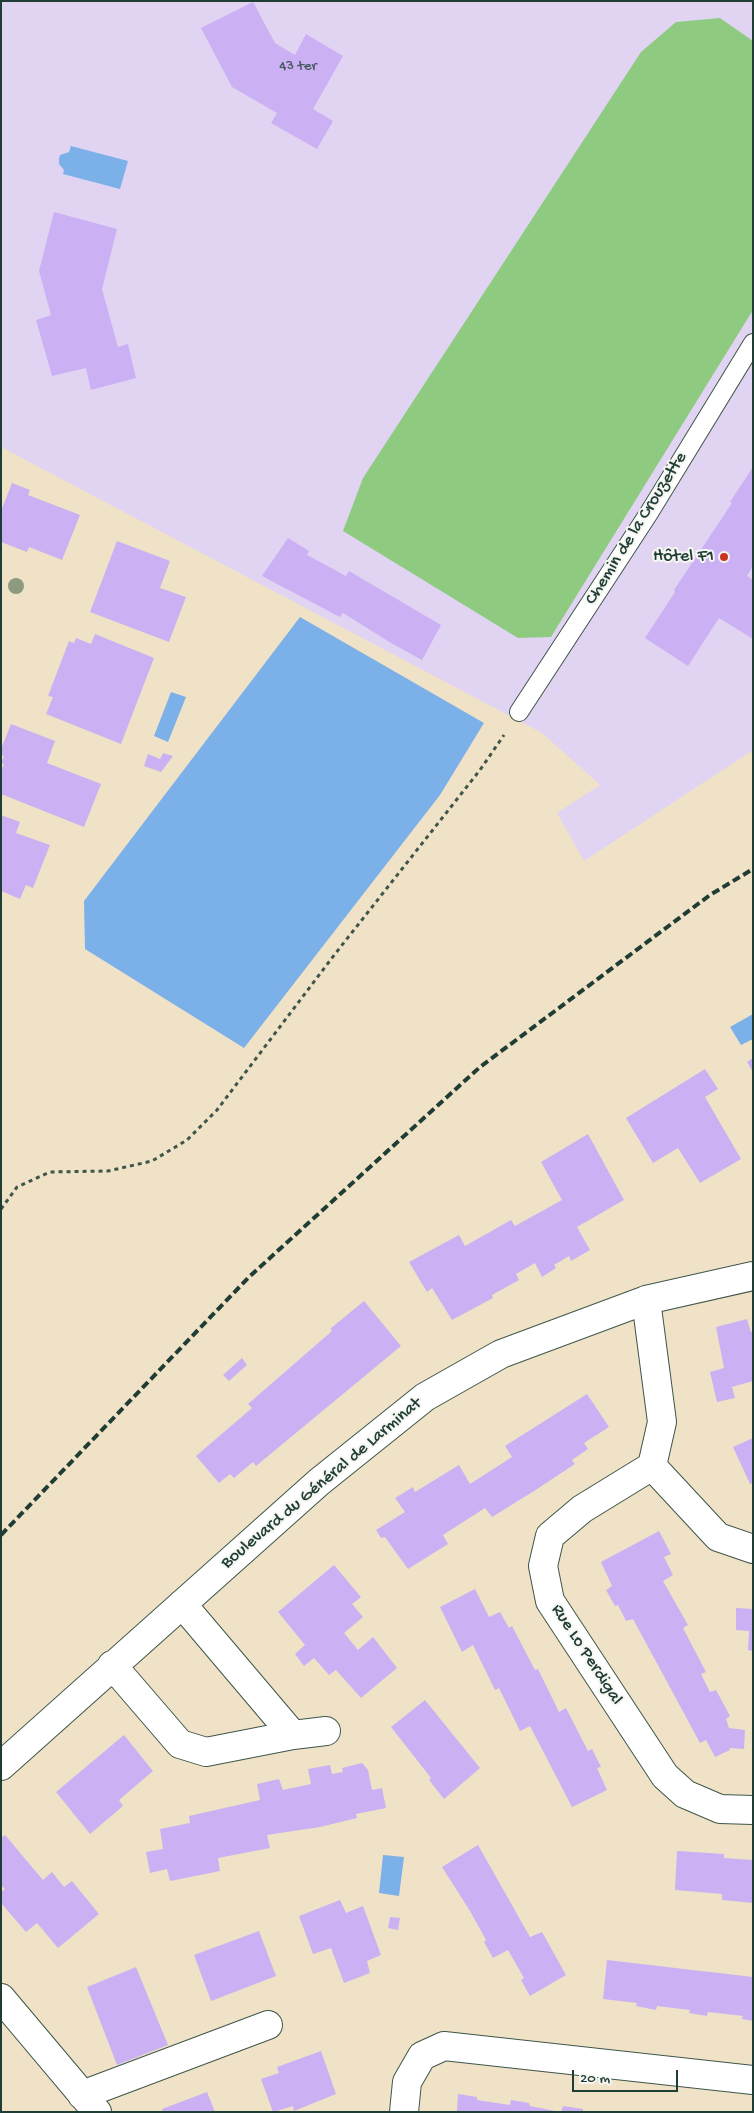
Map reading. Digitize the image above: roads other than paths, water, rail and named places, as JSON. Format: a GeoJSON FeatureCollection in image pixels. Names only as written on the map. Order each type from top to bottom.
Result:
{"type":"FeatureCollection","features":[{"type":"Feature","properties":{"kind":"street","name":"Boulevard du Général de Larminat"},"geometry":{"type":"LineString","coordinates":[[1,1766],[319,1482],[425,1397],[500,1354],[646,1300],[753,1276]]}},
{"type":"Feature","properties":{"kind":"street"},"geometry":{"type":"LineString","coordinates":[[646,1300],[662,1422],[652,1466],[718,1537],[753,1549]]}},
{"type":"Feature","properties":{"kind":"street","name":"Rue Lo Perdigal"},"geometry":{"type":"LineString","coordinates":[[652,1466],[582,1509],[550,1536],[543,1566],[550,1601],[665,1776],[685,1794],[720,1809],[753,1810]]}},
{"type":"Feature","properties":{"kind":"street"},"geometry":{"type":"LineString","coordinates":[[182,1604],[293,1735]]}},
{"type":"Feature","properties":{"kind":"street"},"geometry":{"type":"LineString","coordinates":[[112,1666],[180,1744],[206,1752],[293,1735],[326,1731]]}},
{"type":"Feature","properties":{"kind":"street"},"geometry":{"type":"LineString","coordinates":[[1,1998],[90,2103],[268,2025]]}},
{"type":"Feature","properties":{"kind":"street"},"geometry":{"type":"LineString","coordinates":[[404,2112],[407,2082],[422,2056],[444,2046],[753,2080]]}},
{"type":"Feature","properties":{"kind":"lane","name":"Chemin de la Crouzette"},"geometry":{"type":"LineString","coordinates":[[519,712],[649,513],[753,343]]}},
{"type":"Feature","properties":{"kind":"water"},"geometry":{"type":"Polygon","coordinates":[[[71,146],[128,161],[120,189],[63,174],[64,170],[59,164],[60,155],[69,152],[71,146]]]}},
{"type":"Feature","properties":{"kind":"water"},"geometry":{"type":"Polygon","coordinates":[[[300,617],[484,723],[440,795],[244,1048],[85,949],[84,901],[300,617]]]}},
{"type":"Feature","properties":{"kind":"water"},"geometry":{"type":"Polygon","coordinates":[[[171,692],[186,697],[168,742],[154,736],[171,692]]]}},
{"type":"Feature","properties":{"kind":"water"},"geometry":{"type":"Polygon","coordinates":[[[753,1014],[753,1039],[741,1045],[730,1027],[753,1014]]]}},
{"type":"Feature","properties":{"kind":"water"},"geometry":{"type":"Polygon","coordinates":[[[383,1855],[404,1857],[399,1896],[379,1893],[383,1855]]]}},
{"type":"Feature","properties":{"kind":"railway"},"geometry":{"type":"LineString","coordinates":[[1,1535],[249,1277],[480,1067],[710,895],[753,869]]}},
{"type":"Feature","properties":{"kind":"place","name":"Hôtel F1"},"geometry":{"type":"Point","coordinates":[724,557]}}]}
